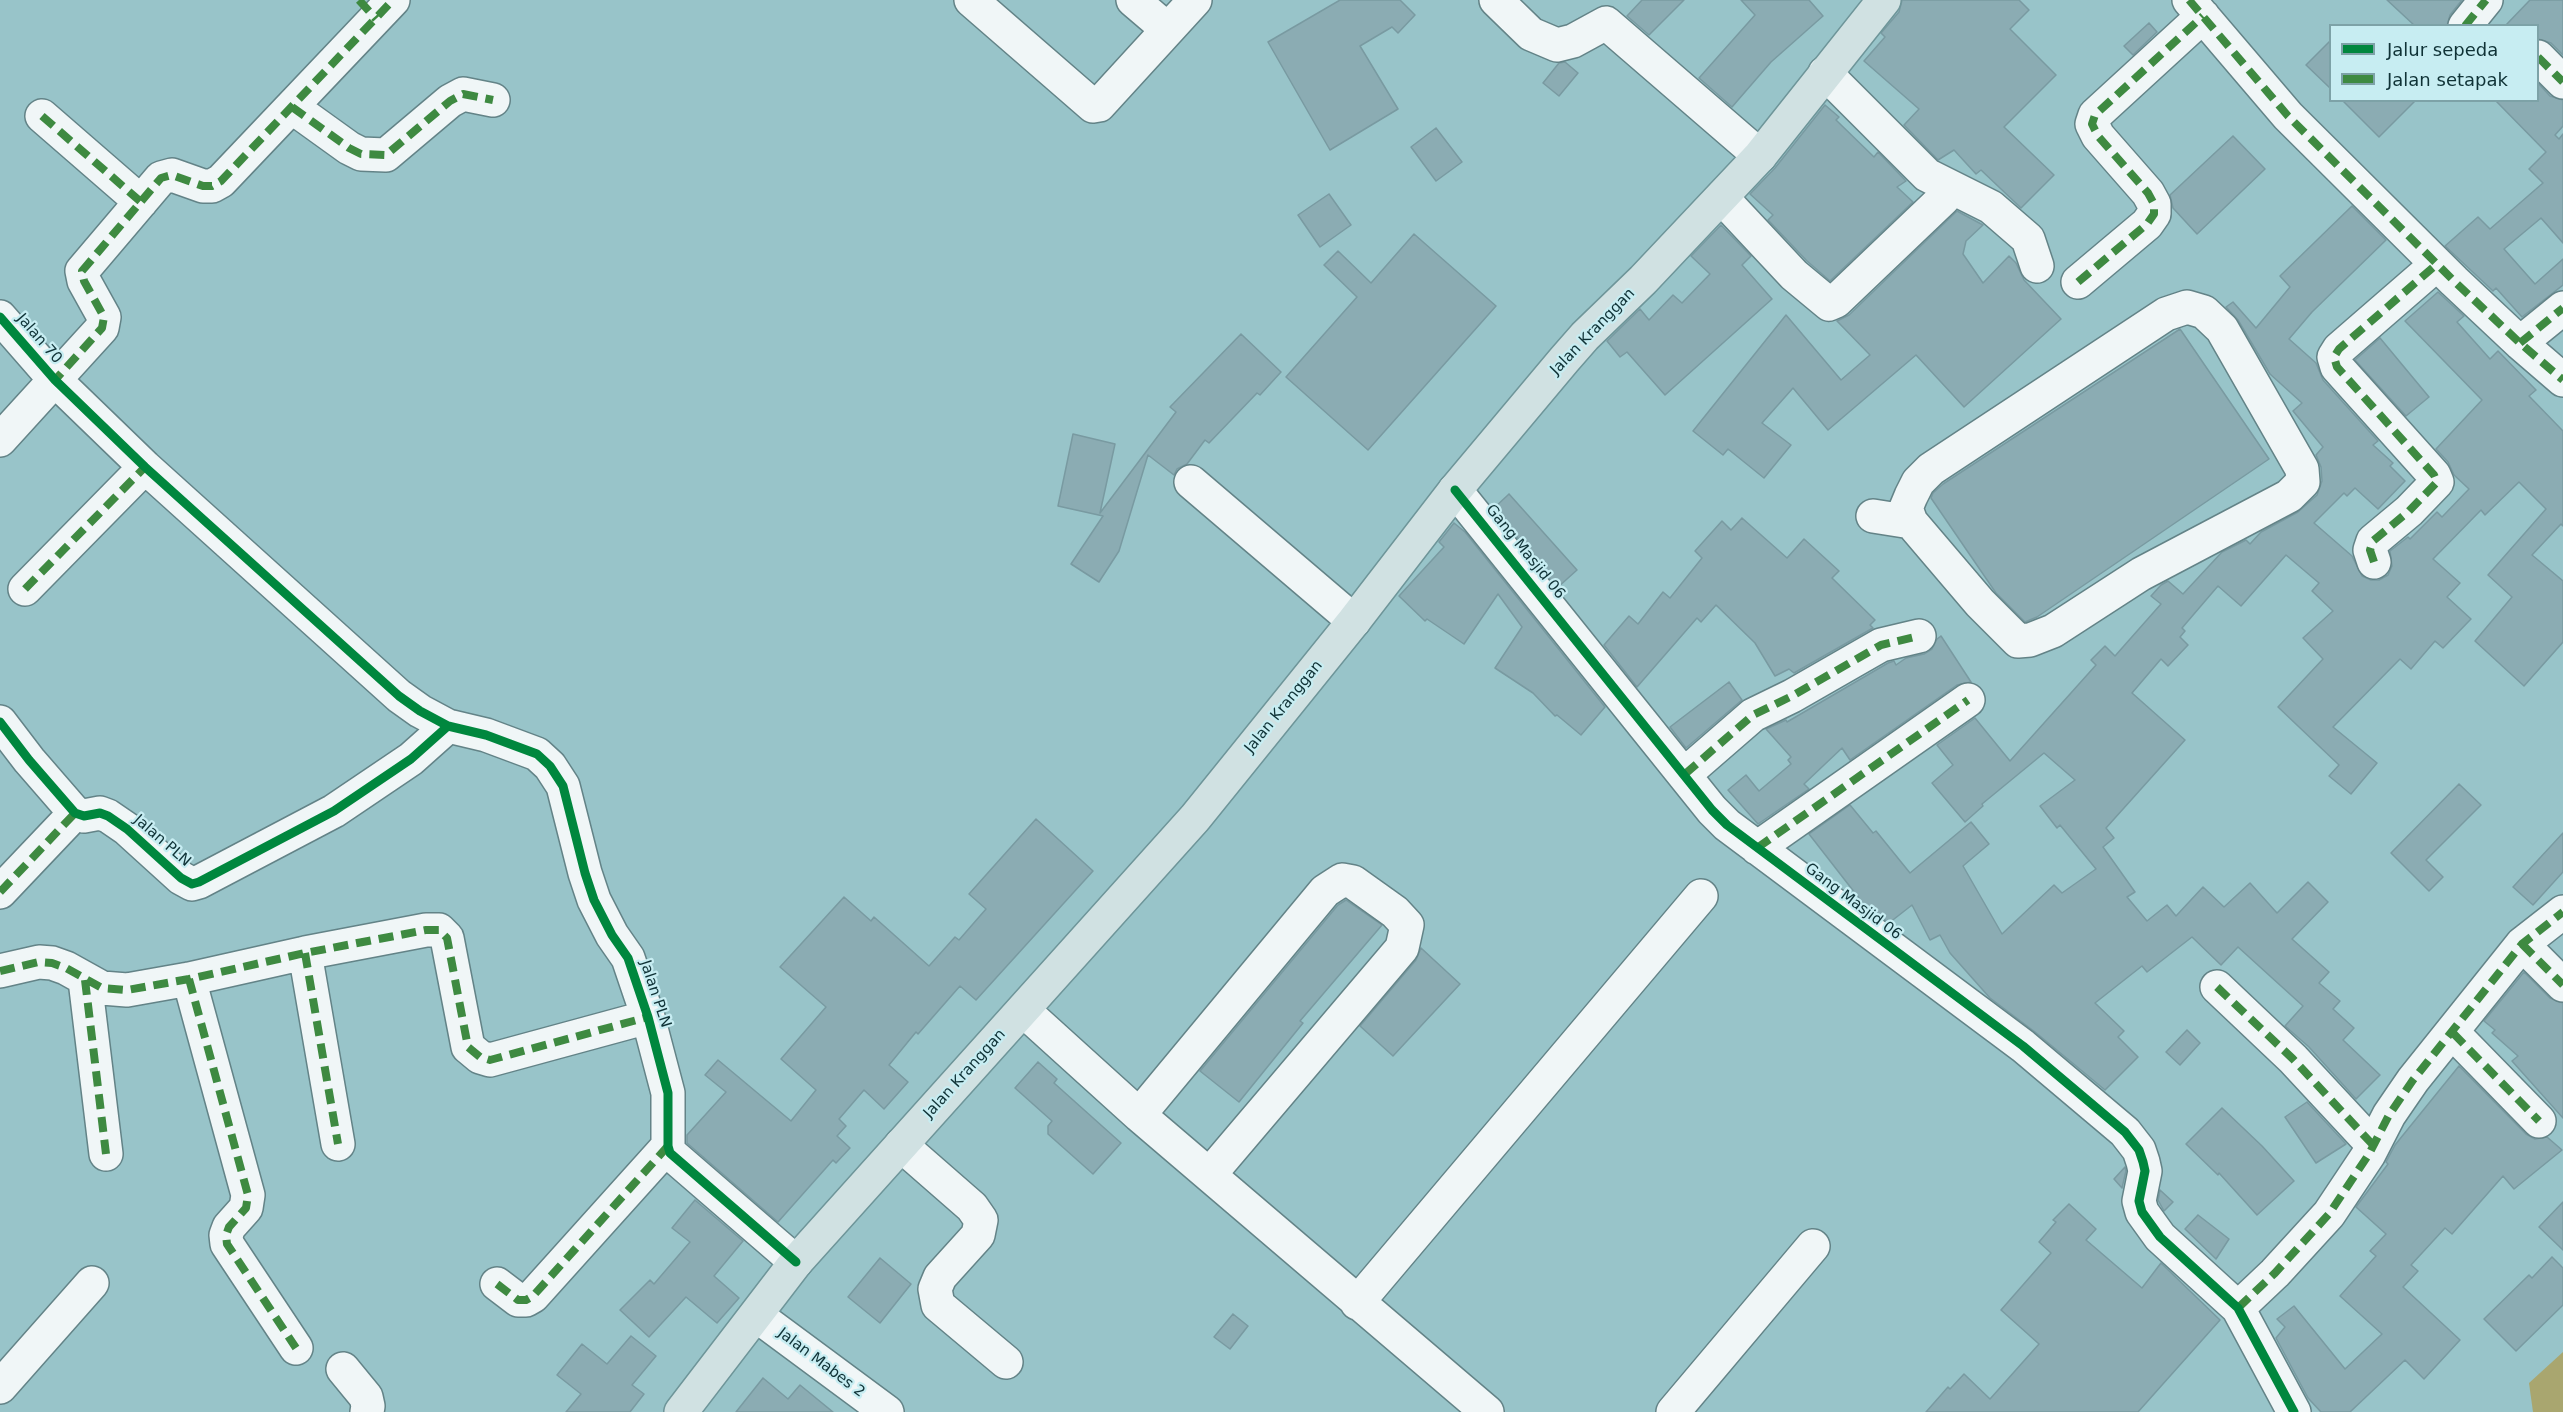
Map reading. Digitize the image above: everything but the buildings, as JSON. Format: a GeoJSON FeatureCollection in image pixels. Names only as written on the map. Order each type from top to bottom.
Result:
{"type":"FeatureCollection","features":[{"type":"Feature","properties":{"kind":"main road","name":"Jalan Kranggan"},"geometry":{"type":"LineString","coordinates":[[681,1412],[796,1262],[1195,818],[1354,621],[1455,490],[1585,336],[1643,280],[1760,156],[1884,0]]}},
{"type":"Feature","properties":{"kind":"street"},"geometry":{"type":"LineString","coordinates":[[971,0],[1094,106],[1099,105],[1195,0]]}},
{"type":"Feature","properties":{"kind":"street"},"geometry":{"type":"LineString","coordinates":[[1133,0],[1167,29]]}},
{"type":"Feature","properties":{"kind":"street"},"geometry":{"type":"LineString","coordinates":[[1496,0],[1531,34],[1557,45],[1573,41],[1612,11],[1760,156]]}},
{"type":"Feature","properties":{"kind":"street"},"geometry":{"type":"LineString","coordinates":[[2467,24],[2486,0]]}},
{"type":"Feature","properties":{"kind":"street"},"geometry":{"type":"LineString","coordinates":[[0,440],[102,328],[104,317],[84,281],[82,271],[141,202],[166,175],[203,186],[212,186],[221,181],[292,107],[376,6]]}},
{"type":"Feature","properties":{"kind":"street"},"geometry":{"type":"LineString","coordinates":[[2078,282],[2147,224],[2154,214],[2154,204],[2148,193],[2098,136],[2092,124],[2094,115],[2196,8],[2288,116],[2437,264],[2520,343],[2563,380]]}},
{"type":"Feature","properties":{"kind":"street"},"geometry":{"type":"LineString","coordinates":[[2539,58],[2563,82]]}},
{"type":"Feature","properties":{"kind":"street"},"geometry":{"type":"LineString","coordinates":[[1825,73],[1927,175],[1991,207],[2028,239],[2037,266]]}},
{"type":"Feature","properties":{"kind":"street"},"geometry":{"type":"LineString","coordinates":[[292,107],[349,148],[361,154],[386,155],[450,101],[463,94],[493,100]]}},
{"type":"Feature","properties":{"kind":"street"},"geometry":{"type":"LineString","coordinates":[[42,116],[141,202]]}},
{"type":"Feature","properties":{"kind":"street"},"geometry":{"type":"LineString","coordinates":[[1722,198],[1794,275],[1829,304],[1836,301],[1943,199]]}},
{"type":"Feature","properties":{"kind":"street"},"geometry":{"type":"LineString","coordinates":[[2374,562],[2370,550],[2373,541],[2409,511],[2437,482],[2434,475],[2337,367],[2334,357],[2339,349],[2437,264]]}},
{"type":"Feature","properties":{"kind":"street"},"geometry":{"type":"LineString","coordinates":[[1872,516],[1911,522],[2012,638],[2018,641],[2030,640],[2053,631],[2141,574],[2289,496],[2303,482],[2302,469],[2222,329],[2204,312],[2187,307],[2166,314],[1931,469],[1918,482],[1906,508],[1911,522]]}},
{"type":"Feature","properties":{"kind":"street"},"geometry":{"type":"LineString","coordinates":[[2520,343],[2563,308]]}},
{"type":"Feature","properties":{"kind":"street","name":"Jalan 70"},"geometry":{"type":"LineString","coordinates":[[0,317],[55,380]]}},
{"type":"Feature","properties":{"kind":"street","name":"Jalan PLN"},"geometry":{"type":"LineString","coordinates":[[55,380],[145,467],[399,696],[420,711],[448,726],[486,735],[537,754],[550,766],[563,786],[594,900],[612,935],[628,958],[648,1017],[668,1093],[668,1146]]}},
{"type":"Feature","properties":{"kind":"street"},"geometry":{"type":"LineString","coordinates":[[25,589],[145,467]]}},
{"type":"Feature","properties":{"kind":"street"},"geometry":{"type":"LineString","coordinates":[[1191,482],[1354,621]]}},
{"type":"Feature","properties":{"kind":"street","name":"Gang Masjid 06"},"geometry":{"type":"LineString","coordinates":[[1455,490],[1712,810],[1727,825],[2023,1046],[2125,1132],[2139,1150],[2144,1162],[2145,1171],[2139,1201],[2142,1212],[2151,1227],[2238,1308],[2294,1412]]}},
{"type":"Feature","properties":{"kind":"street"},"geometry":{"type":"LineString","coordinates":[[1685,774],[1753,715],[1792,696],[1881,645],[1919,636]]}},
{"type":"Feature","properties":{"kind":"street"},"geometry":{"type":"LineString","coordinates":[[1757,848],[1968,700]]}},
{"type":"Feature","properties":{"kind":"street"},"geometry":{"type":"LineString","coordinates":[[0,722],[75,813],[0,892]]}},
{"type":"Feature","properties":{"kind":"street","name":"Jalan PLN"},"geometry":{"type":"LineString","coordinates":[[75,813],[84,816],[100,813],[108,816],[127,829],[185,882],[199,882],[334,811],[411,759],[448,726]]}},
{"type":"Feature","properties":{"kind":"street"},"geometry":{"type":"LineString","coordinates":[[1139,1115],[1325,891],[1342,880],[1353,882],[1395,912],[1407,925],[1402,948],[1210,1174]]}},
{"type":"Feature","properties":{"kind":"street"},"geometry":{"type":"LineString","coordinates":[[1357,1303],[1701,896]]}},
{"type":"Feature","properties":{"kind":"street"},"geometry":{"type":"LineString","coordinates":[[2238,1308],[2276,1273],[2329,1214],[2413,1080],[2453,1033],[2522,944],[2563,912]]}},
{"type":"Feature","properties":{"kind":"street"},"geometry":{"type":"LineString","coordinates":[[0,971],[39,962],[52,963],[102,988],[127,990],[189,979],[305,953],[426,930],[439,930],[447,938],[468,1047],[480,1057],[490,1060],[648,1017]]}},
{"type":"Feature","properties":{"kind":"street"},"geometry":{"type":"LineString","coordinates":[[2522,944],[2563,985]]}},
{"type":"Feature","properties":{"kind":"street"},"geometry":{"type":"LineString","coordinates":[[305,953],[338,1144]]}},
{"type":"Feature","properties":{"kind":"street"},"geometry":{"type":"LineString","coordinates":[[189,979],[248,1195],[246,1208],[229,1227],[226,1235],[227,1244],[296,1348]]}},
{"type":"Feature","properties":{"kind":"street"},"geometry":{"type":"LineString","coordinates":[[86,980],[106,1154]]}},
{"type":"Feature","properties":{"kind":"street"},"geometry":{"type":"LineString","coordinates":[[2217,987],[2293,1059],[2373,1145]]}},
{"type":"Feature","properties":{"kind":"street"},"geometry":{"type":"LineString","coordinates":[[1023,1010],[1139,1115],[1487,1412]]}},
{"type":"Feature","properties":{"kind":"street"},"geometry":{"type":"LineString","coordinates":[[2453,1033],[2539,1120]]}},
{"type":"Feature","properties":{"kind":"street"},"geometry":{"type":"LineString","coordinates":[[901,1145],[972,1207],[981,1220],[978,1235],[940,1277],[934,1289],[938,1305],[1006,1362]]}},
{"type":"Feature","properties":{"kind":"street"},"geometry":{"type":"LineString","coordinates":[[668,1146],[670,1153],[796,1262]]}},
{"type":"Feature","properties":{"kind":"street"},"geometry":{"type":"LineString","coordinates":[[497,1284],[518,1300],[526,1300],[533,1296],[668,1146]]}},
{"type":"Feature","properties":{"kind":"street"},"geometry":{"type":"LineString","coordinates":[[1673,1412],[1813,1246]]}},
{"type":"Feature","properties":{"kind":"street"},"geometry":{"type":"LineString","coordinates":[[0,1387],[92,1283]]}},
{"type":"Feature","properties":{"kind":"street","name":"Jalan Mabes 2"},"geometry":{"type":"LineString","coordinates":[[756,1315],[887,1412]]}},
{"type":"Feature","properties":{"kind":"street"},"geometry":{"type":"LineString","coordinates":[[343,1369],[366,1397],[367,1412]]}},
{"type":"Feature","properties":{"kind":"shaded area"},"geometry":{"type":"Polygon","coordinates":[[[2563,1352],[2563,1412],[2533,1412],[2529,1383],[2563,1352]]]}},
{"type":"Feature","properties":{"kind":"marked path"},"geometry":{"type":"LineString","coordinates":[[359,0],[376,19]]}},
{"type":"Feature","properties":{"kind":"marked path"},"geometry":{"type":"LineString","coordinates":[[59,384],[55,380],[102,328],[104,317],[84,281],[82,271],[161,178],[172,175],[203,186],[212,186],[221,181],[393,0]]}},
{"type":"Feature","properties":{"kind":"marked path"},"geometry":{"type":"LineString","coordinates":[[2189,0],[2288,116],[2454,281],[2563,380]]}},
{"type":"Feature","properties":{"kind":"marked path"},"geometry":{"type":"LineString","coordinates":[[2467,24],[2486,0]]}},
{"type":"Feature","properties":{"kind":"marked path"},"geometry":{"type":"LineString","coordinates":[[2078,282],[2147,224],[2154,214],[2154,204],[2148,193],[2098,136],[2092,124],[2095,115],[2203,16]]}},
{"type":"Feature","properties":{"kind":"marked path"},"geometry":{"type":"LineString","coordinates":[[2539,58],[2563,82]]}},
{"type":"Feature","properties":{"kind":"marked path"},"geometry":{"type":"LineString","coordinates":[[292,107],[349,148],[361,154],[386,155],[450,101],[463,94],[493,100]]}},
{"type":"Feature","properties":{"kind":"marked path"},"geometry":{"type":"LineString","coordinates":[[42,116],[141,202]]}},
{"type":"Feature","properties":{"kind":"marked path"},"geometry":{"type":"LineString","coordinates":[[2374,562],[2370,550],[2373,541],[2409,511],[2437,482],[2434,475],[2337,367],[2334,357],[2339,349],[2437,264]]}},
{"type":"Feature","properties":{"kind":"marked path"},"geometry":{"type":"LineString","coordinates":[[2520,343],[2563,308]]}},
{"type":"Feature","properties":{"kind":"marked path"},"geometry":{"type":"LineString","coordinates":[[25,589],[145,467]]}},
{"type":"Feature","properties":{"kind":"marked path"},"geometry":{"type":"LineString","coordinates":[[1685,774],[1753,715],[1792,696],[1881,645],[1919,636]]}},
{"type":"Feature","properties":{"kind":"marked path"},"geometry":{"type":"LineString","coordinates":[[1757,848],[1968,700]]}},
{"type":"Feature","properties":{"kind":"marked path"},"geometry":{"type":"LineString","coordinates":[[0,892],[75,813]]}},
{"type":"Feature","properties":{"kind":"marked path"},"geometry":{"type":"LineString","coordinates":[[2238,1308],[2275,1273],[2329,1214],[2369,1154],[2389,1115],[2413,1080],[2522,944],[2563,912]]}},
{"type":"Feature","properties":{"kind":"marked path"},"geometry":{"type":"LineString","coordinates":[[0,971],[39,962],[52,963],[102,988],[127,990],[189,979],[305,953],[426,930],[439,930],[447,938],[468,1047],[480,1057],[490,1060],[648,1017]]}},
{"type":"Feature","properties":{"kind":"marked path"},"geometry":{"type":"LineString","coordinates":[[2522,944],[2563,985]]}},
{"type":"Feature","properties":{"kind":"marked path"},"geometry":{"type":"LineString","coordinates":[[305,953],[338,1144]]}},
{"type":"Feature","properties":{"kind":"marked path"},"geometry":{"type":"LineString","coordinates":[[189,979],[248,1195],[246,1208],[229,1227],[226,1235],[227,1244],[296,1348]]}},
{"type":"Feature","properties":{"kind":"marked path"},"geometry":{"type":"LineString","coordinates":[[85,980],[106,1154]]}},
{"type":"Feature","properties":{"kind":"marked path"},"geometry":{"type":"LineString","coordinates":[[2217,987],[2293,1059],[2373,1145]]}},
{"type":"Feature","properties":{"kind":"marked path"},"geometry":{"type":"LineString","coordinates":[[2453,1033],[2539,1121]]}},
{"type":"Feature","properties":{"kind":"marked path"},"geometry":{"type":"LineString","coordinates":[[497,1284],[518,1300],[526,1300],[533,1296],[668,1146]]}},
{"type":"Feature","properties":{"kind":"cycle path"},"geometry":{"type":"LineString","coordinates":[[0,317],[55,380],[145,467],[399,696],[420,711],[448,726],[486,735],[537,754],[550,766],[563,786],[594,900],[612,935],[628,958],[648,1017],[668,1093],[670,1153],[796,1262]]}},
{"type":"Feature","properties":{"kind":"cycle path"},"geometry":{"type":"LineString","coordinates":[[1455,490],[1712,810],[1727,825],[2023,1046],[2125,1132],[2139,1150],[2145,1171],[2139,1201],[2142,1212],[2160,1237],[2238,1308],[2294,1412]]}},
{"type":"Feature","properties":{"kind":"cycle path"},"geometry":{"type":"LineString","coordinates":[[0,722],[75,813],[84,816],[100,813],[108,816],[127,829],[181,878],[192,884],[334,811],[411,759],[448,726]]}}]}
